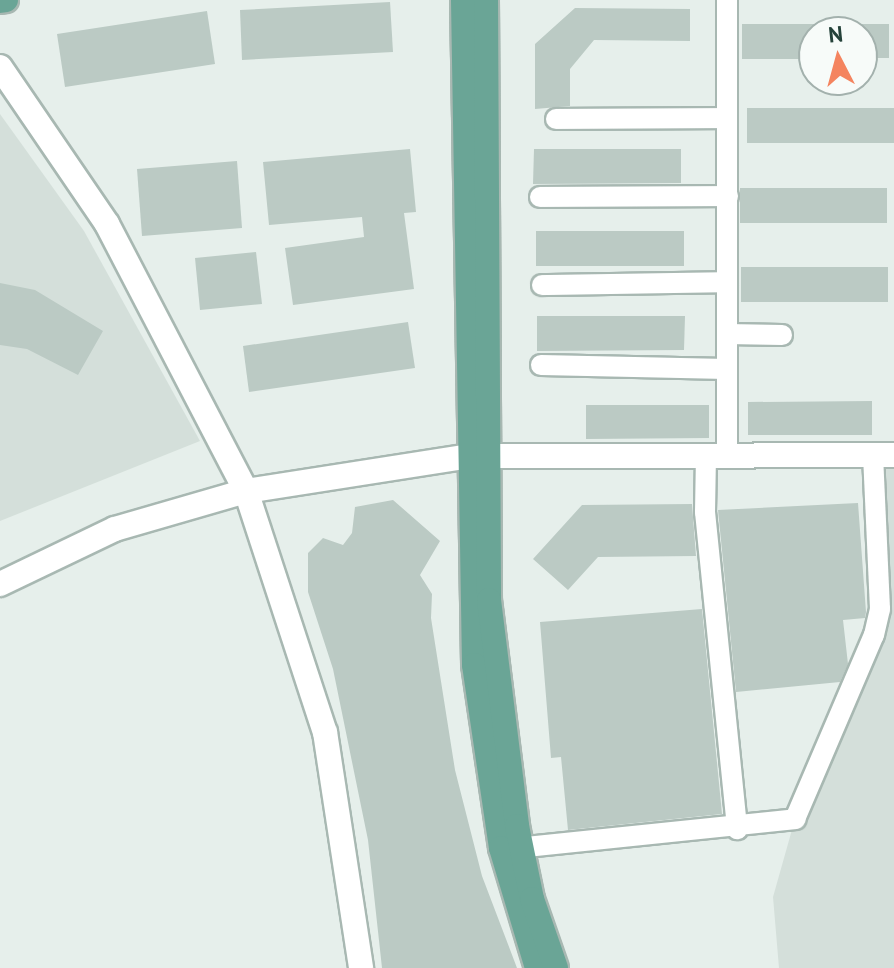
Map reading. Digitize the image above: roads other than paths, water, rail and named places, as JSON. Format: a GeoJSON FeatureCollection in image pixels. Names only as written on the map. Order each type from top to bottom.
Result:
{"type":"FeatureCollection","features":[{"type":"Feature","properties":{"kind":"main road"},"geometry":{"type":"LineString","coordinates":[[463,0],[480,455],[494,675],[512,850],[537,968]]}},
{"type":"Feature","properties":{"kind":"main road"},"geometry":{"type":"LineString","coordinates":[[480,455],[486,0]]}},
{"type":"Feature","properties":{"kind":"main road"},"geometry":{"type":"LineString","coordinates":[[512,850],[556,968]]}},
{"type":"Feature","properties":{"kind":"street"},"geometry":{"type":"LineString","coordinates":[[727,0],[727,369],[717,455],[705,512],[737,829]]}},
{"type":"Feature","properties":{"kind":"street"},"geometry":{"type":"LineString","coordinates":[[0,67],[107,224],[246,491],[325,732],[361,968]]}},
{"type":"Feature","properties":{"kind":"street"},"geometry":{"type":"LineString","coordinates":[[556,119],[727,118]]}},
{"type":"Feature","properties":{"kind":"street"},"geometry":{"type":"LineString","coordinates":[[540,197],[728,196]]}},
{"type":"Feature","properties":{"kind":"street"},"geometry":{"type":"LineString","coordinates":[[542,285],[727,282]]}},
{"type":"Feature","properties":{"kind":"street"},"geometry":{"type":"LineString","coordinates":[[727,334],[782,335]]}},
{"type":"Feature","properties":{"kind":"street"},"geometry":{"type":"LineString","coordinates":[[541,365],[727,369]]}},
{"type":"Feature","properties":{"kind":"street"},"geometry":{"type":"LineString","coordinates":[[0,584],[115,529],[246,491],[480,455],[883,455],[880,609],[874,635],[795,819],[737,829],[512,850]]}}]}
